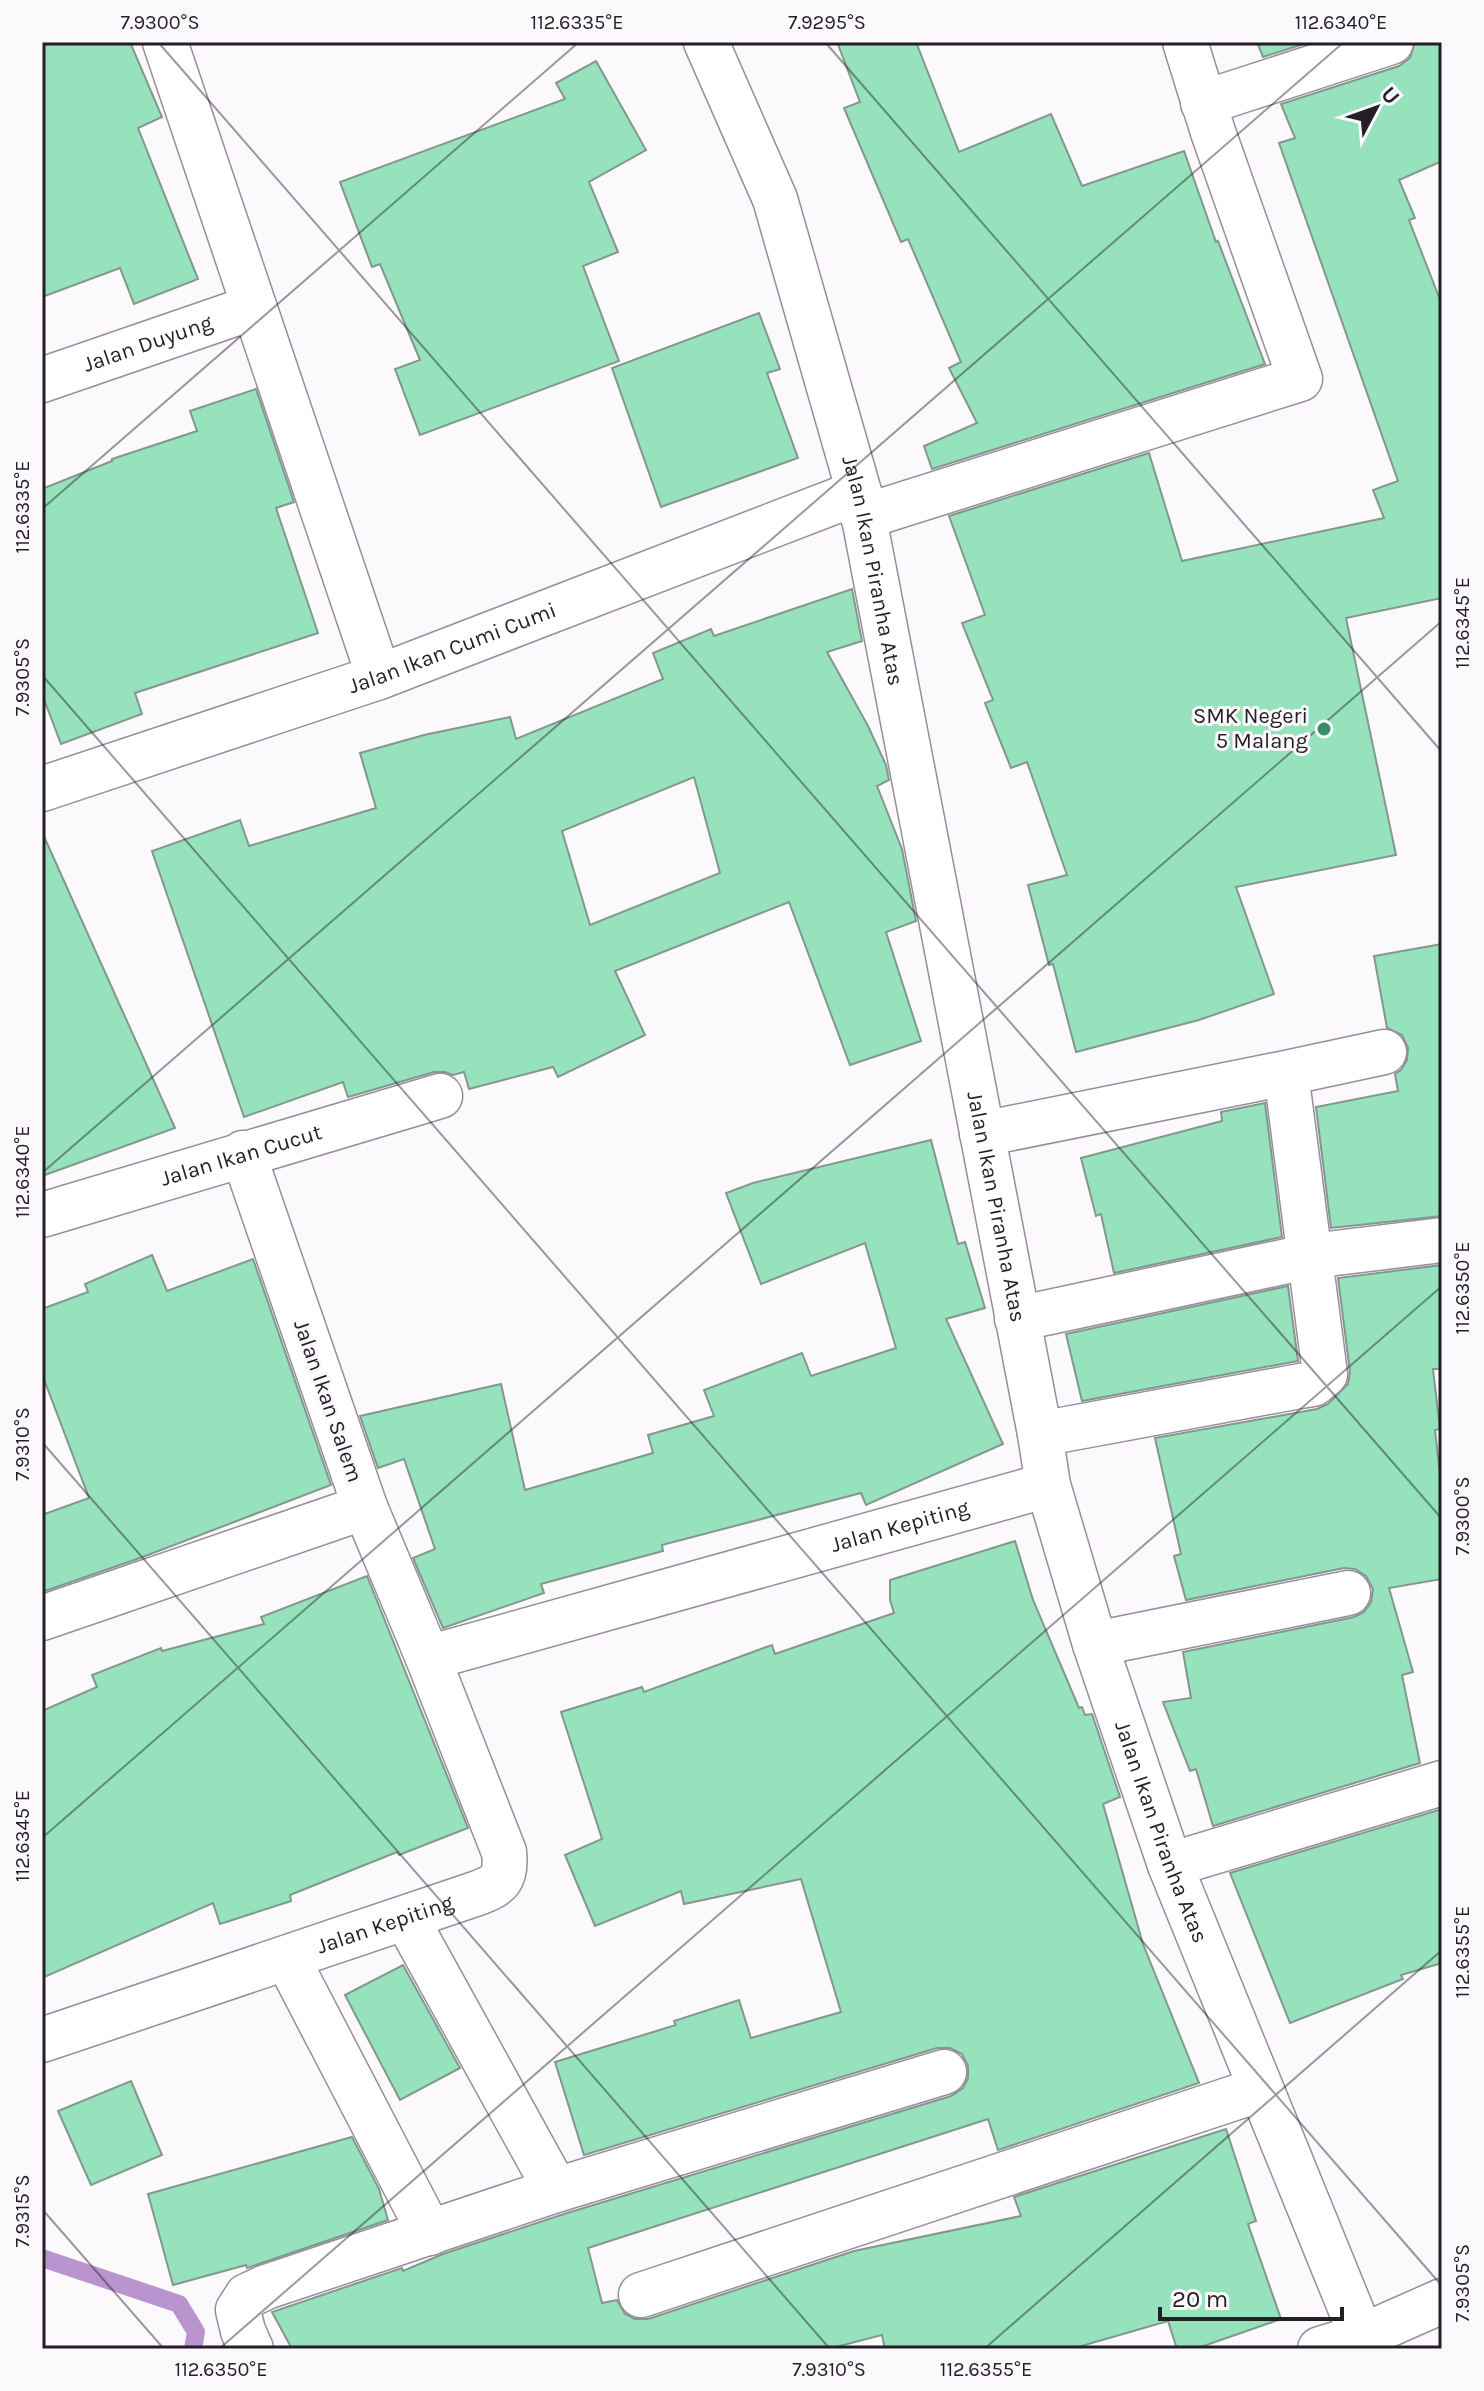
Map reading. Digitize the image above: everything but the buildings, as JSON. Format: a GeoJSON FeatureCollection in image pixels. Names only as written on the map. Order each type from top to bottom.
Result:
{"type":"FeatureCollection","features":[{"type":"Feature","properties":{"kind":"street"},"geometry":{"type":"LineString","coordinates":[[165,42],[379,677]]}},
{"type":"Feature","properties":{"kind":"street","name":"Jalan Ikan Piranha Atas"},"geometry":{"type":"LineString","coordinates":[[706,42],[775,199],[861,504],[1048,1485],[1095,1644],[1170,1865],[1365,2342]]}},
{"type":"Feature","properties":{"kind":"street"},"geometry":{"type":"LineString","coordinates":[[1185,42],[1203,103],[1391,42]]}},
{"type":"Feature","properties":{"kind":"street","name":"Jalan Ikan Cumi Cumi"},"geometry":{"type":"LineString","coordinates":[[42,789],[379,677],[861,504],[1300,379],[1203,103]]}},
{"type":"Feature","properties":{"kind":"street","name":"Jalan Duyung"},"geometry":{"type":"LineString","coordinates":[[42,380],[254,307]]}},
{"type":"Feature","properties":{"kind":"street"},"geometry":{"type":"LineString","coordinates":[[982,1134],[1384,1052]]}},
{"type":"Feature","properties":{"kind":"street"},"geometry":{"type":"LineString","coordinates":[[1040,1434],[1300,1386],[1321,1379],[1327,1367],[1286,1073]]}},
{"type":"Feature","properties":{"kind":"street","name":"Jalan Ikan Cucut"},"geometry":{"type":"LineString","coordinates":[[42,1215],[440,1096]]}},
{"type":"Feature","properties":{"kind":"street","name":"Jalan Ikan Salem"},"geometry":{"type":"LineString","coordinates":[[42,1618],[365,1507],[243,1153]]}},
{"type":"Feature","properties":{"kind":"street"},"geometry":{"type":"LineString","coordinates":[[1017,1319],[1311,1256],[1442,1240]]}},
{"type":"Feature","properties":{"kind":"street","name":"Jalan Kepiting"},"geometry":{"type":"LineString","coordinates":[[428,1658],[1048,1485]]}},
{"type":"Feature","properties":{"kind":"street","name":"Jalan Kepiting"},"geometry":{"type":"LineString","coordinates":[[42,2040],[491,1888],[502,1877],[504,1852],[365,1507]]}},
{"type":"Feature","properties":{"kind":"street"},"geometry":{"type":"LineString","coordinates":[[1095,1644],[1348,1593]]}},
{"type":"Feature","properties":{"kind":"street"},"geometry":{"type":"LineString","coordinates":[[1170,1865],[1442,1783]]}},
{"type":"Feature","properties":{"kind":"street"},"geometry":{"type":"LineString","coordinates":[[406,1918],[556,2190]]}},
{"type":"Feature","properties":{"kind":"street"},"geometry":{"type":"LineString","coordinates":[[287,1958],[430,2233]]}},
{"type":"Feature","properties":{"kind":"street"},"geometry":{"type":"LineString","coordinates":[[251,2349],[238,2310],[247,2296],[266,2287],[556,2190],[944,2072]]}},
{"type":"Feature","properties":{"kind":"street"},"geometry":{"type":"LineString","coordinates":[[641,2295],[1261,2089]]}},
{"type":"Feature","properties":{"kind":"street"},"geometry":{"type":"LineString","coordinates":[[1320,2349],[1365,2342],[1442,2301]]}},
{"type":"Feature","properties":{"kind":"waterway"},"geometry":{"type":"LineString","coordinates":[[42,2258],[179,2304],[196,2332],[193,2349]]}},
{"type":"Feature","properties":{"kind":"place","name":"SMK Negeri 5 Malang"},"geometry":{"type":"Point","coordinates":[1324,729]}}]}
